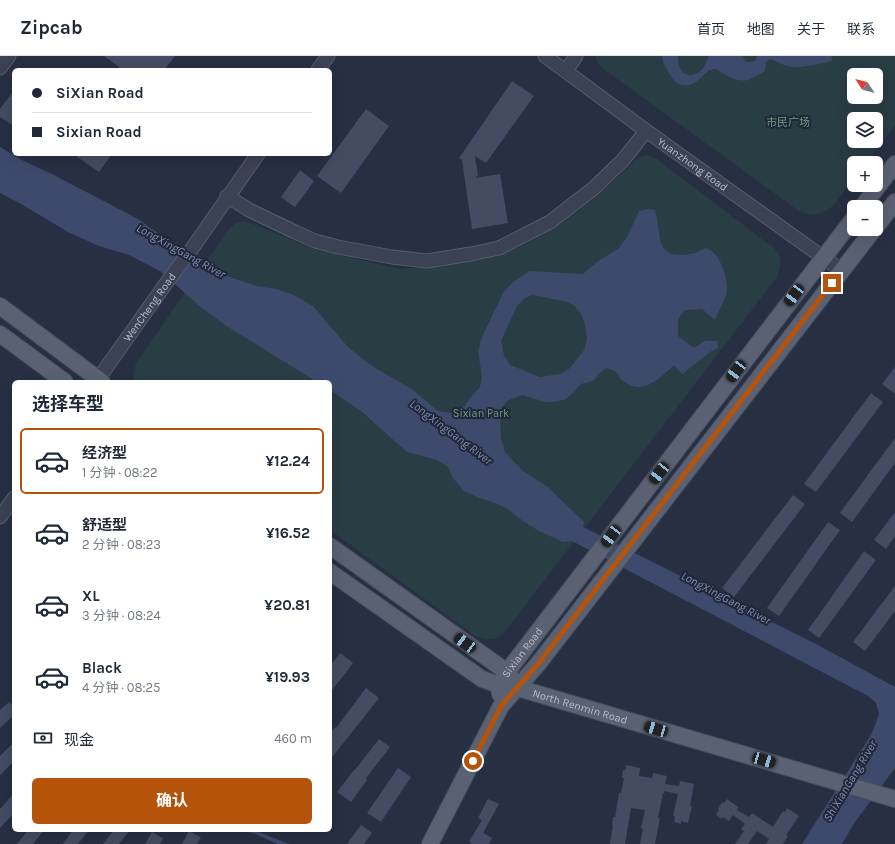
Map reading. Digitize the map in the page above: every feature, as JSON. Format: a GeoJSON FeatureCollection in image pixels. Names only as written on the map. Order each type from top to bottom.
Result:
{"type":"FeatureCollection","features":[{"type":"Feature","properties":{"kind":"main road"},"geometry":{"type":"LineString","coordinates":[[867,200],[895,164]]}},
{"type":"Feature","properties":{"kind":"main road"},"geometry":{"type":"LineString","coordinates":[[883,218],[895,202]]}},
{"type":"Feature","properties":{"kind":"main road","name":"Sixian Road"},"geometry":{"type":"LineString","coordinates":[[501,706],[503,679],[847,227]]}},
{"type":"Feature","properties":{"kind":"main road","name":"Sixian Road"},"geometry":{"type":"LineString","coordinates":[[501,706],[538,664],[869,236]]}},
{"type":"Feature","properties":{"kind":"main road"},"geometry":{"type":"LineString","coordinates":[[0,306],[98,380]]}},
{"type":"Feature","properties":{"kind":"main road"},"geometry":{"type":"LineString","coordinates":[[0,334],[62,380]]}},
{"type":"Feature","properties":{"kind":"main road","name":"North Renmin Road"},"geometry":{"type":"LineString","coordinates":[[332,548],[503,679],[518,688],[895,799]]}},
{"type":"Feature","properties":{"kind":"main road","name":"North Renmin Road"},"geometry":{"type":"LineString","coordinates":[[332,573],[482,679],[503,679]]}},
{"type":"Feature","properties":{"kind":"main road"},"geometry":{"type":"LineString","coordinates":[[430,844],[501,706]]}},
{"type":"Feature","properties":{"kind":"street"},"geometry":{"type":"LineString","coordinates":[[0,68],[9,56]]}},
{"type":"Feature","properties":{"kind":"street"},"geometry":{"type":"LineString","coordinates":[[319,68],[328,56]]}},
{"type":"Feature","properties":{"kind":"street","name":"Yuanzhong Road"},"geometry":{"type":"LineString","coordinates":[[545,56],[646,131],[842,271]]}},
{"type":"Feature","properties":{"kind":"street"},"geometry":{"type":"LineString","coordinates":[[566,71],[576,56]]}},
{"type":"Feature","properties":{"kind":"street"},"geometry":{"type":"LineString","coordinates":[[227,196],[249,210],[295,232],[315,241],[338,247],[392,257],[427,260],[471,254],[499,248],[550,222],[594,188],[623,160],[646,131]]}},
{"type":"Feature","properties":{"kind":"street","name":"WenCheng Road"},"geometry":{"type":"LineString","coordinates":[[100,380],[227,196],[257,156]]}},
{"type":"Feature","properties":{"kind":"street"},"geometry":{"type":"LineString","coordinates":[[0,517],[12,501]]}},
{"type":"Feature","properties":{"kind":"green space","name":"市民广场"},"geometry":{"type":"Polygon","coordinates":[[[596,56],[895,56],[895,125],[883,141],[883,112],[847,112],[847,148],[877,148],[871,156],[847,156],[847,187],[833,206],[822,213],[810,215],[799,211],[602,68],[596,61],[596,56]]]}},
{"type":"Feature","properties":{"kind":"green space","name":"Sixian Park"},"geometry":{"type":"Polygon","coordinates":[[[647,155],[655,158],[774,248],[780,258],[777,277],[504,633],[495,639],[484,639],[474,635],[332,531],[332,380],[134,380],[133,375],[136,363],[229,229],[237,222],[248,222],[314,249],[399,269],[439,267],[475,261],[502,253],[525,244],[554,229],[598,195],[639,157],[647,155]]]}},
{"type":"Feature","properties":{"kind":"water"},"geometry":{"type":"Polygon","coordinates":[[[662,56],[678,56],[679,66],[686,75],[694,74],[703,69],[709,56],[743,56],[747,62],[755,61],[757,56],[831,56],[832,61],[810,66],[793,67],[770,59],[766,62],[765,71],[748,80],[744,81],[735,79],[715,69],[709,71],[690,85],[683,85],[673,80],[665,67],[662,56]]]}},
{"type":"Feature","properties":{"kind":"water"},"geometry":{"type":"Polygon","coordinates":[[[0,147],[12,154],[12,156],[15,156],[52,174],[138,219],[204,266],[227,276],[257,286],[276,289],[294,295],[313,306],[348,347],[372,366],[413,390],[438,411],[451,413],[465,406],[480,387],[482,377],[478,351],[482,337],[503,293],[511,284],[529,271],[583,274],[597,262],[619,248],[627,237],[639,211],[647,209],[655,210],[663,248],[671,254],[684,255],[695,253],[706,248],[713,252],[720,261],[725,276],[727,291],[723,302],[715,320],[702,309],[685,310],[678,320],[678,336],[694,348],[705,341],[717,341],[718,348],[713,350],[682,374],[674,365],[662,376],[650,384],[643,386],[636,387],[629,385],[621,379],[615,371],[607,368],[603,370],[593,381],[581,384],[566,399],[555,402],[545,402],[522,395],[507,401],[500,413],[501,438],[505,452],[522,470],[548,487],[584,522],[583,527],[818,645],[895,687],[895,768],[855,822],[842,844],[802,844],[872,733],[879,714],[876,703],[868,696],[572,541],[563,542],[539,531],[506,508],[464,491],[453,478],[448,467],[437,460],[407,452],[361,411],[332,391],[332,380],[314,380],[228,327],[203,309],[160,271],[129,255],[99,246],[68,232],[0,193],[0,147]],[[532,295],[525,298],[517,306],[501,341],[504,355],[510,365],[540,377],[560,374],[570,368],[584,350],[587,339],[585,324],[581,314],[575,306],[567,302],[532,295]]]}},
{"type":"Feature","properties":{"kind":"water"},"geometry":{"type":"Polygon","coordinates":[[[248,832],[259,832],[289,844],[278,844],[248,832]]]}},
{"type":"Feature","properties":{"kind":"building"},"geometry":{"type":"Polygon","coordinates":[[[104,56],[175,56],[166,68],[120,68],[104,56]]]}},
{"type":"Feature","properties":{"kind":"building"},"geometry":{"type":"Polygon","coordinates":[[[512,81],[534,96],[486,163],[475,156],[478,175],[475,178],[500,174],[508,223],[472,229],[462,160],[459,158],[512,81]]]}},
{"type":"Feature","properties":{"kind":"building"},"geometry":{"type":"Polygon","coordinates":[[[12,93],[12,125],[0,117],[0,109],[12,93]]]}},
{"type":"Feature","properties":{"kind":"building"},"geometry":{"type":"Polygon","coordinates":[[[366,109],[389,126],[341,193],[317,176],[366,109]]]}},
{"type":"Feature","properties":{"kind":"building"},"geometry":{"type":"Polygon","coordinates":[[[76,156],[111,156],[99,172],[76,156]]]}},
{"type":"Feature","properties":{"kind":"building"},"geometry":{"type":"Polygon","coordinates":[[[300,170],[314,181],[295,207],[281,197],[300,170]]]}},
{"type":"Feature","properties":{"kind":"building"},"geometry":{"type":"Polygon","coordinates":[[[895,367],[895,394],[882,384],[895,367]]]}},
{"type":"Feature","properties":{"kind":"building"},"geometry":{"type":"Polygon","coordinates":[[[871,393],[883,402],[816,492],[804,484],[871,393]]]}},
{"type":"Feature","properties":{"kind":"building"},"geometry":{"type":"Polygon","coordinates":[[[895,438],[895,463],[852,522],[840,513],[895,438]]]}},
{"type":"Feature","properties":{"kind":"building"},"geometry":{"type":"Polygon","coordinates":[[[793,495],[805,504],[734,597],[722,588],[793,495]]]}},
{"type":"Feature","properties":{"kind":"building"},"geometry":{"type":"Polygon","coordinates":[[[895,512],[895,536],[886,549],[874,540],[895,512]]]}},
{"type":"Feature","properties":{"kind":"building"},"geometry":{"type":"Polygon","coordinates":[[[828,522],[840,530],[779,616],[767,608],[828,522]]]}},
{"type":"Feature","properties":{"kind":"building"},"geometry":{"type":"Polygon","coordinates":[[[864,551],[876,560],[819,638],[808,630],[864,551]]]}},
{"type":"Feature","properties":{"kind":"building"},"geometry":{"type":"Polygon","coordinates":[[[895,586],[895,611],[865,651],[853,642],[895,586]]]}},
{"type":"Feature","properties":{"kind":"building"},"geometry":{"type":"Polygon","coordinates":[[[340,653],[353,663],[332,690],[332,663],[340,653]]]}},
{"type":"Feature","properties":{"kind":"building"},"geometry":{"type":"Polygon","coordinates":[[[366,688],[379,698],[332,757],[332,731],[335,727],[336,728],[366,688]]]}},
{"type":"Feature","properties":{"kind":"building"},"geometry":{"type":"Polygon","coordinates":[[[9,702],[12,705],[12,717],[0,728],[0,710],[9,702]]]}},
{"type":"Feature","properties":{"kind":"building"},"geometry":{"type":"Polygon","coordinates":[[[379,739],[390,747],[366,778],[367,780],[351,802],[337,792],[379,739]]]}},
{"type":"Feature","properties":{"kind":"building"},"geometry":{"type":"Polygon","coordinates":[[[12,744],[12,763],[0,775],[0,756],[12,744]]]}},
{"type":"Feature","properties":{"kind":"building"},"geometry":{"type":"Polygon","coordinates":[[[626,765],[640,768],[639,776],[652,778],[653,773],[667,776],[665,784],[679,786],[680,781],[694,784],[690,806],[692,806],[688,823],[681,821],[681,824],[674,822],[675,816],[673,816],[678,794],[664,791],[658,818],[660,818],[655,844],[640,844],[643,829],[641,828],[645,810],[631,808],[625,844],[610,844],[613,817],[615,817],[619,793],[621,793],[624,778],[622,778],[623,770],[625,770],[626,765]]]}},
{"type":"Feature","properties":{"kind":"building"},"geometry":{"type":"Polygon","coordinates":[[[398,768],[411,777],[381,822],[367,813],[398,768]]]}},
{"type":"Feature","properties":{"kind":"building"},"geometry":{"type":"Polygon","coordinates":[[[12,795],[12,815],[0,828],[0,809],[12,795]]]}},
{"type":"Feature","properties":{"kind":"building"},"geometry":{"type":"Polygon","coordinates":[[[488,799],[499,804],[483,833],[492,838],[489,844],[472,844],[469,842],[482,820],[478,818],[488,799]]]}},
{"type":"Feature","properties":{"kind":"building"},"geometry":{"type":"Polygon","coordinates":[[[727,799],[738,807],[737,810],[749,817],[752,813],[773,827],[783,811],[785,812],[787,808],[799,816],[786,835],[788,836],[783,844],[766,844],[769,839],[757,831],[748,844],[735,844],[744,831],[741,829],[745,824],[733,815],[729,821],[716,815],[722,802],[724,803],[727,799]]]}},
{"type":"Feature","properties":{"kind":"building"},"geometry":{"type":"Polygon","coordinates":[[[361,825],[372,833],[364,844],[347,844],[361,825]]]}},
{"type":"Feature","properties":{"kind":"building"},"geometry":{"type":"Polygon","coordinates":[[[26,832],[42,832],[33,844],[17,844],[26,832]]]}},
{"type":"Feature","properties":{"kind":"building"},"geometry":{"type":"Polygon","coordinates":[[[72,832],[87,832],[78,844],[63,844],[72,832]]]}},
{"type":"Feature","properties":{"kind":"building"},"geometry":{"type":"Polygon","coordinates":[[[112,832],[128,832],[119,844],[103,844],[112,832]]]}},
{"type":"Feature","properties":{"kind":"building"},"geometry":{"type":"Polygon","coordinates":[[[152,832],[163,838],[160,844],[145,844],[152,832]]]}},
{"type":"Feature","properties":{"kind":"building"},"geometry":{"type":"Polygon","coordinates":[[[188,832],[201,837],[197,844],[182,844],[188,832]]]}},
{"type":"Feature","properties":{"kind":"route"},"geometry":{"type":"LineString","coordinates":[[473,761],[501,706],[538,664],[832,283]]}},
{"type":"Feature","properties":{"kind":"water label","name":"LongXingGang River"},"geometry":{"type":"Point","coordinates":[181,251]}},
{"type":"Feature","properties":{"kind":"water label","name":"LongXingGang River"},"geometry":{"type":"Point","coordinates":[451,432]}},
{"type":"Feature","properties":{"kind":"water label","name":"LongXingGang River"},"geometry":{"type":"Point","coordinates":[726,598]}},
{"type":"Feature","properties":{"kind":"water label","name":"ShiXianGang River"},"geometry":{"type":"Point","coordinates":[850,781]}}]}
